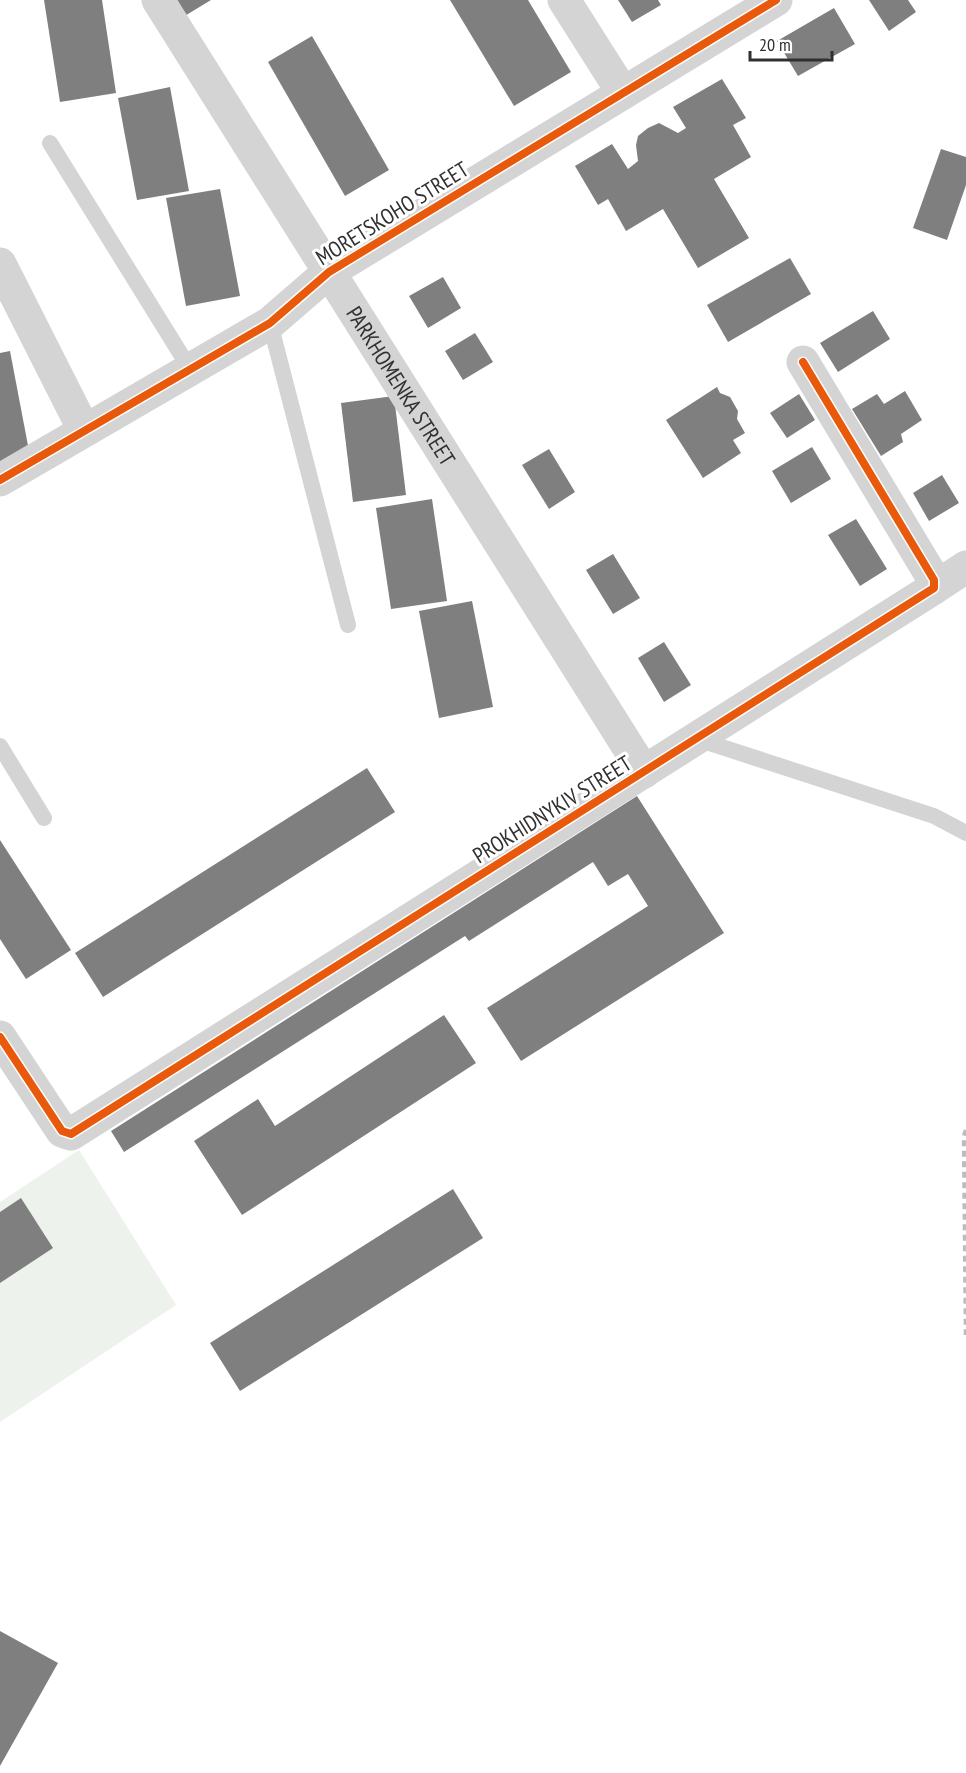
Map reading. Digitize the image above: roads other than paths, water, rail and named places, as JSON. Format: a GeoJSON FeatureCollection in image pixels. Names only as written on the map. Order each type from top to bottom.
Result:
{"type":"FeatureCollection","features":[{"type":"Feature","properties":{"kind":"street","name":"PARKHOMENKA STREET"},"geometry":{"type":"LineString","coordinates":[[158,0],[644,772]]}},
{"type":"Feature","properties":{"kind":"street"},"geometry":{"type":"LineString","coordinates":[[564,0],[623,93]]}},
{"type":"Feature","properties":{"kind":"street","name":"MORETSKOHO STREET"},"geometry":{"type":"LineString","coordinates":[[0,480],[270,323],[329,272],[776,0]]}},
{"type":"Feature","properties":{"kind":"street"},"geometry":{"type":"LineString","coordinates":[[0,264],[84,430]]}},
{"type":"Feature","properties":{"kind":"street"},"geometry":{"type":"LineString","coordinates":[[803,362],[934,580],[934,588]]}},
{"type":"Feature","properties":{"kind":"street","name":"PROKHIDNYKIV STREET"},"geometry":{"type":"LineString","coordinates":[[0,1037],[62,1131],[71,1134],[966,567]]}},
{"type":"Feature","properties":{"kind":"lane"},"geometry":{"type":"LineString","coordinates":[[50,143],[190,369]]}},
{"type":"Feature","properties":{"kind":"lane"},"geometry":{"type":"LineString","coordinates":[[270,323],[348,625]]}},
{"type":"Feature","properties":{"kind":"lane"},"geometry":{"type":"LineString","coordinates":[[696,738],[934,816],[966,833]]}},
{"type":"Feature","properties":{"kind":"lane"},"geometry":{"type":"LineString","coordinates":[[0,746],[44,818]]}},
{"type":"Feature","properties":{"kind":"railway"},"geometry":{"type":"LineString","coordinates":[[966,1130],[964,1136],[966,1335]]}}]}
